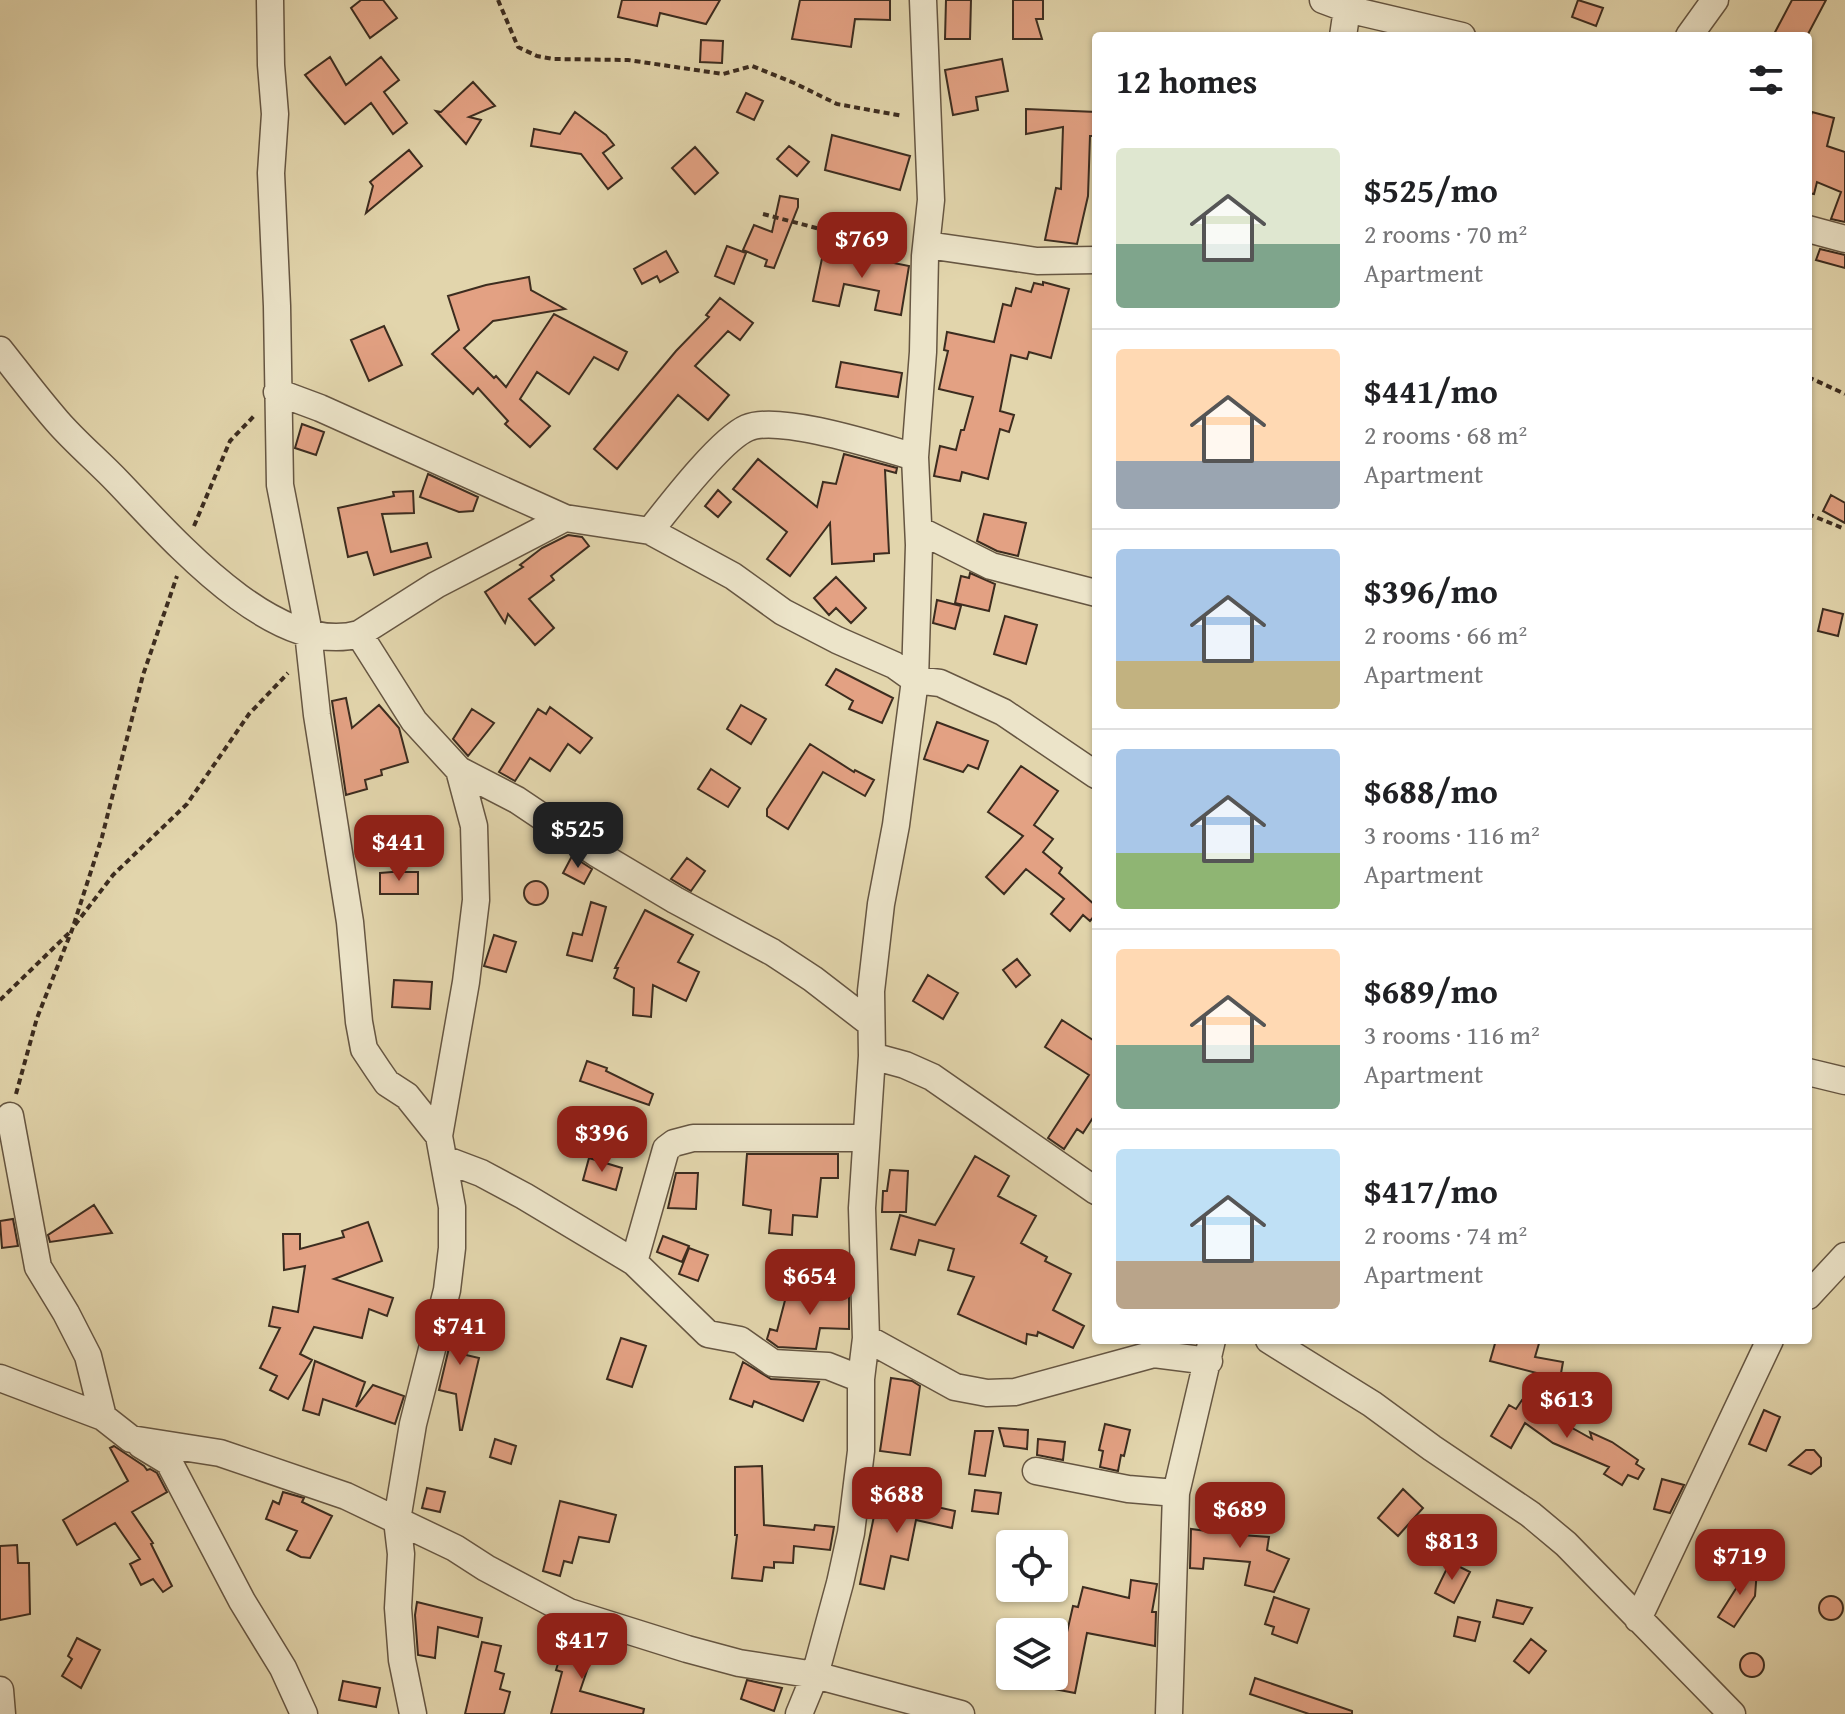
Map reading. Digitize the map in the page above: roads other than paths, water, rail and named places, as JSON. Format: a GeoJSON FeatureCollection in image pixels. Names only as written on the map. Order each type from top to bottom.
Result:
{"type":"FeatureCollection","features":[{"type":"Feature","properties":{"kind":"street"},"geometry":{"type":"LineString","coordinates":[[270,0],[275,114],[271,173],[280,485],[309,643],[317,715],[350,922],[364,1049],[387,1083],[407,1096],[442,1148],[634,1262],[708,1334],[740,1340],[773,1363],[828,1366],[861,1379]]}},
{"type":"Feature","properties":{"kind":"street"},"geometry":{"type":"LineString","coordinates":[[799,1714],[815,1675],[851,1533],[861,1451],[861,1379],[866,1338],[862,1208],[872,1056],[871,991],[915,680],[919,530],[915,457],[931,200],[923,0]]}},
{"type":"Feature","properties":{"kind":"street"},"geometry":{"type":"LineString","coordinates":[[1692,32],[1715,0]]}},
{"type":"Feature","properties":{"kind":"street"},"geometry":{"type":"LineString","coordinates":[[1342,32],[1335,4],[1446,32]]}},
{"type":"Feature","properties":{"kind":"street"},"geometry":{"type":"LineString","coordinates":[[1812,230],[1845,239]]}},
{"type":"Feature","properties":{"kind":"street"},"geometry":{"type":"LineString","coordinates":[[926,251],[1037,261],[1092,260]]}},
{"type":"Feature","properties":{"kind":"street"},"geometry":{"type":"LineString","coordinates":[[0,350],[59,423],[185,553],[227,589],[309,643],[359,634],[436,585],[565,518]]}},
{"type":"Feature","properties":{"kind":"street"},"geometry":{"type":"LineString","coordinates":[[277,392],[320,408],[565,518],[650,531],[733,576],[783,612],[894,665],[915,680],[940,683],[976,698],[1025,726],[1092,772]]}},
{"type":"Feature","properties":{"kind":"street"},"geometry":{"type":"LineString","coordinates":[[650,531],[694,478],[746,428],[772,424],[830,434],[915,457]]}},
{"type":"Feature","properties":{"kind":"street"},"geometry":{"type":"LineString","coordinates":[[919,530],[991,566],[1092,592]]}},
{"type":"Feature","properties":{"kind":"street"},"geometry":{"type":"LineString","coordinates":[[359,634],[414,721],[459,770],[517,800],[662,893],[772,952],[870,1023]]}},
{"type":"Feature","properties":{"kind":"street"},"geometry":{"type":"LineString","coordinates":[[413,1714],[402,1660],[399,1621],[401,1554],[397,1520],[413,1424],[447,1290],[452,1248],[452,1207],[442,1148],[476,900],[474,826],[459,770]]}},
{"type":"Feature","properties":{"kind":"street"},"geometry":{"type":"LineString","coordinates":[[872,1056],[905,1065],[932,1077],[1092,1188]]}},
{"type":"Feature","properties":{"kind":"street"},"geometry":{"type":"LineString","coordinates":[[1812,1073],[1845,1081]]}},
{"type":"Feature","properties":{"kind":"street"},"geometry":{"type":"LineString","coordinates":[[10,1116],[38,1267],[88,1356],[103,1417]]}},
{"type":"Feature","properties":{"kind":"street"},"geometry":{"type":"LineString","coordinates":[[634,1262],[666,1149],[674,1143],[693,1138],[865,1138]]}},
{"type":"Feature","properties":{"kind":"street"},"geometry":{"type":"LineString","coordinates":[[1812,1292],[1845,1256]]}},
{"type":"Feature","properties":{"kind":"street"},"geometry":{"type":"LineString","coordinates":[[866,1338],[955,1387],[987,1393],[1015,1392],[1154,1354],[1210,1351],[1176,1493],[1169,1714]]}},
{"type":"Feature","properties":{"kind":"street"},"geometry":{"type":"LineString","coordinates":[[1275,1344],[1372,1404],[1530,1514],[1566,1544],[1732,1714]]}},
{"type":"Feature","properties":{"kind":"street"},"geometry":{"type":"LineString","coordinates":[[1638,1619],[1768,1344]]}},
{"type":"Feature","properties":{"kind":"street"},"geometry":{"type":"LineString","coordinates":[[0,1378],[103,1417],[131,1439],[169,1462],[242,1601],[283,1668],[304,1714]]}},
{"type":"Feature","properties":{"kind":"street"},"geometry":{"type":"LineString","coordinates":[[131,1439],[220,1453],[346,1496],[455,1548],[569,1612],[700,1653],[739,1663],[815,1675],[952,1713]]}},
{"type":"Feature","properties":{"kind":"street"},"geometry":{"type":"LineString","coordinates":[[1036,1471],[1128,1489],[1176,1493]]}},
{"type":"Feature","properties":{"kind":"street"},"geometry":{"type":"LineString","coordinates":[[0,1690],[2,1714]]}}]}
